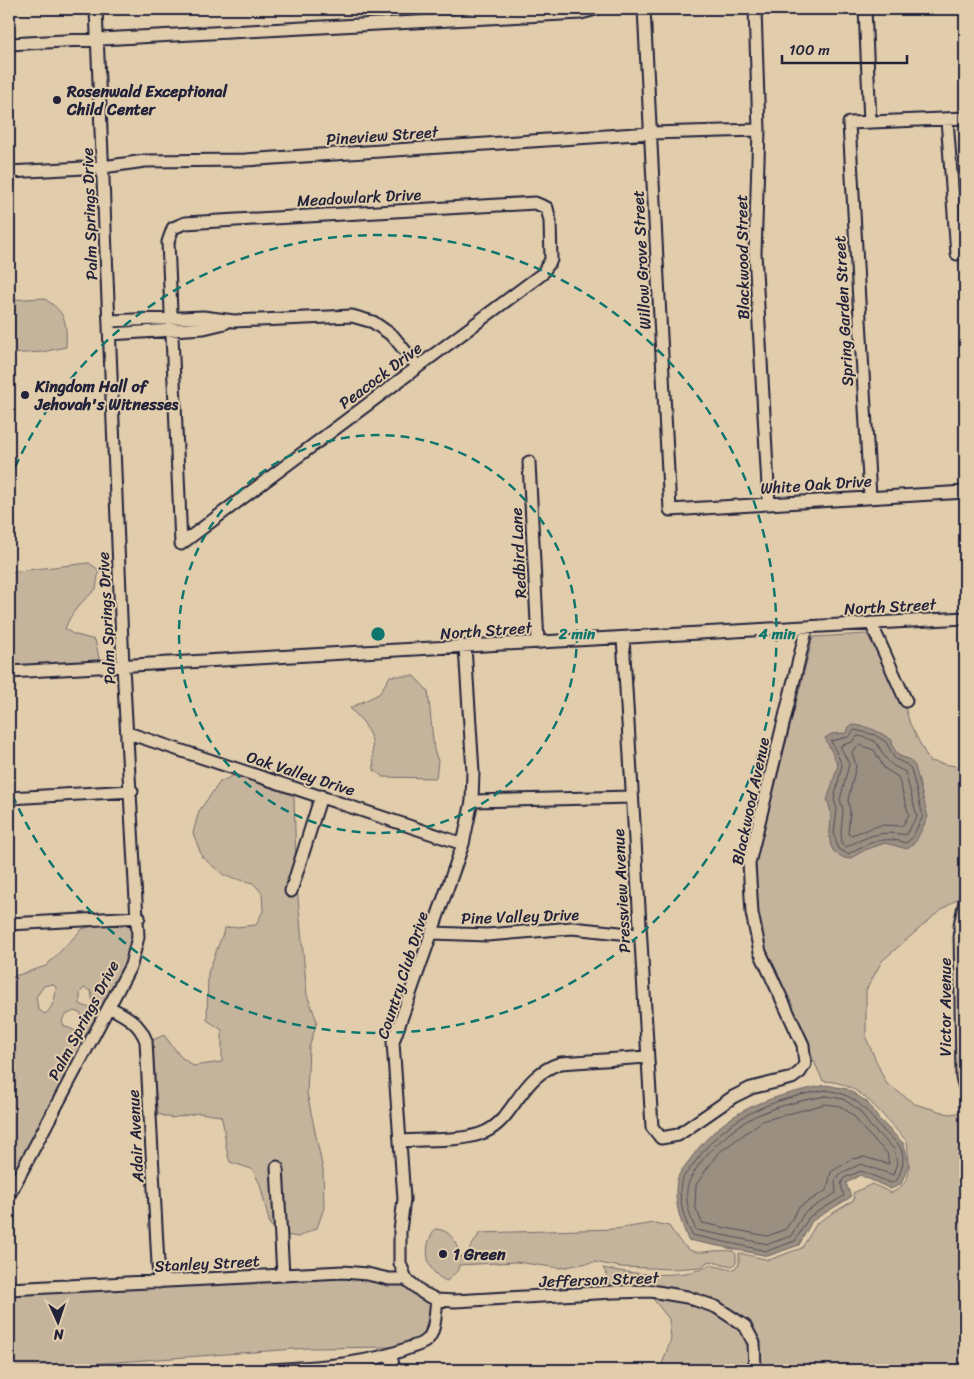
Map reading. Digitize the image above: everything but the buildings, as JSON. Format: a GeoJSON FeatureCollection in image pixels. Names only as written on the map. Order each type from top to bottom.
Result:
{"type":"FeatureCollection","features":[{"type":"Feature","properties":{"kind":"street","name":"Palm Springs Drive"},"geometry":{"type":"LineString","coordinates":[[9,1195],[109,1007],[135,954],[139,916],[123,666],[96,9]]}},
{"type":"Feature","properties":{"kind":"street"},"geometry":{"type":"LineString","coordinates":[[9,44],[581,13],[596,9]]}},
{"type":"Feature","properties":{"kind":"street","name":"Willow Grove Street"},"geometry":{"type":"LineString","coordinates":[[644,9],[670,510]]}},
{"type":"Feature","properties":{"kind":"street","name":"Blackwood Street"},"geometry":{"type":"LineString","coordinates":[[755,9],[758,130],[755,253],[769,504]]}},
{"type":"Feature","properties":{"kind":"street"},"geometry":{"type":"LineString","coordinates":[[865,9],[870,122],[965,118]]}},
{"type":"Feature","properties":{"kind":"street"},"geometry":{"type":"LineString","coordinates":[[947,118],[957,254]]}},
{"type":"Feature","properties":{"kind":"street","name":"Spring Garden Street"},"geometry":{"type":"LineString","coordinates":[[870,122],[849,123],[870,497]]}},
{"type":"Feature","properties":{"kind":"street","name":"Pineview Street"},"geometry":{"type":"LineString","coordinates":[[9,172],[103,167],[145,160],[245,160],[651,133],[758,130]]}},
{"type":"Feature","properties":{"kind":"street","name":"Meadowlark Drive"},"geometry":{"type":"LineString","coordinates":[[171,318],[168,242],[173,228],[185,223],[535,203],[546,208]]}},
{"type":"Feature","properties":{"kind":"street","name":"Peacock Drive"},"geometry":{"type":"LineString","coordinates":[[172,330],[181,544],[546,269],[550,265],[552,250],[550,221],[546,208]]}},
{"type":"Feature","properties":{"kind":"street"},"geometry":{"type":"LineString","coordinates":[[110,321],[203,317],[234,321],[352,316],[373,322],[393,336],[418,367]]}},
{"type":"Feature","properties":{"kind":"street"},"geometry":{"type":"LineString","coordinates":[[171,318],[172,330]]}},
{"type":"Feature","properties":{"kind":"street"},"geometry":{"type":"LineString","coordinates":[[110,334],[204,328],[234,321]]}},
{"type":"Feature","properties":{"kind":"street","name":"Redbird Lane"},"geometry":{"type":"LineString","coordinates":[[529,462],[538,642]]}},
{"type":"Feature","properties":{"kind":"street","name":"White Oak Drive"},"geometry":{"type":"LineString","coordinates":[[670,510],[965,492]]}},
{"type":"Feature","properties":{"kind":"street","name":"North Street"},"geometry":{"type":"LineString","coordinates":[[9,672],[465,648],[538,642],[965,618]]}},
{"type":"Feature","properties":{"kind":"street"},"geometry":{"type":"LineString","coordinates":[[871,623],[906,701]]}},
{"type":"Feature","properties":{"kind":"street","name":"Blackwood Avenue"},"geometry":{"type":"LineString","coordinates":[[661,1138],[678,1135],[733,1097],[751,1088],[792,1078],[800,1072],[805,1064],[803,1045],[760,952],[752,914],[749,863],[807,627]]}},
{"type":"Feature","properties":{"kind":"street","name":"Pressview Avenue"},"geometry":{"type":"LineString","coordinates":[[623,638],[646,1057],[652,1127],[661,1138]]}},
{"type":"Feature","properties":{"kind":"street","name":"Country Club Drive"},"geometry":{"type":"LineString","coordinates":[[406,1279],[400,1263],[400,1231],[404,1199],[393,1042],[463,844],[472,801],[473,772],[465,648]]}},
{"type":"Feature","properties":{"kind":"street","name":"Oak Valley Drive"},"geometry":{"type":"LineString","coordinates":[[128,733],[463,844]]}},
{"type":"Feature","properties":{"kind":"street"},"geometry":{"type":"LineString","coordinates":[[9,798],[132,791]]}},
{"type":"Feature","properties":{"kind":"street"},"geometry":{"type":"LineString","coordinates":[[291,891],[322,796]]}},
{"type":"Feature","properties":{"kind":"street"},"geometry":{"type":"LineString","coordinates":[[472,801],[632,797]]}},
{"type":"Feature","properties":{"kind":"street","name":"Victor Avenue"},"geometry":{"type":"LineString","coordinates":[[965,901],[960,925],[962,1077],[965,1088]]}},
{"type":"Feature","properties":{"kind":"street"},"geometry":{"type":"LineString","coordinates":[[9,924],[139,916]]}},
{"type":"Feature","properties":{"kind":"street","name":"Pine Valley Drive"},"geometry":{"type":"LineString","coordinates":[[433,933],[487,935],[572,928],[639,935]]}},
{"type":"Feature","properties":{"kind":"street","name":"Adair Avenue"},"geometry":{"type":"LineString","coordinates":[[109,1007],[133,1020],[142,1030],[146,1041],[159,1282]]}},
{"type":"Feature","properties":{"kind":"street"},"geometry":{"type":"LineString","coordinates":[[401,1141],[469,1137],[485,1132],[495,1126],[536,1075],[547,1068],[561,1063],[646,1057]]}},
{"type":"Feature","properties":{"kind":"street"},"geometry":{"type":"LineString","coordinates":[[277,1167],[283,1276]]}},
{"type":"Feature","properties":{"kind":"street","name":"Stanley Street"},"geometry":{"type":"LineString","coordinates":[[9,1289],[343,1272],[367,1274],[389,1279],[406,1279]]}},
{"type":"Feature","properties":{"kind":"street"},"geometry":{"type":"LineString","coordinates":[[270,1370],[331,1366],[391,1355],[427,1340],[434,1323],[437,1300],[423,1293],[406,1279]]}},
{"type":"Feature","properties":{"kind":"street","name":"Jefferson Street"},"geometry":{"type":"LineString","coordinates":[[437,1300],[455,1302],[614,1292],[671,1293],[716,1307],[745,1326],[756,1352],[755,1370]]}},
{"type":"Feature","properties":{"kind":"street"},"geometry":{"type":"LineString","coordinates":[[391,1355],[394,1370]]}},
{"type":"Feature","properties":{"kind":"shaded area"},"geometry":{"type":"Polygon","coordinates":[[[43,298],[51,303],[64,318],[66,347],[42,352],[9,354],[9,300],[43,298]]]}},
{"type":"Feature","properties":{"kind":"shaded area"},"geometry":{"type":"Polygon","coordinates":[[[89,563],[99,570],[96,589],[74,612],[65,629],[73,634],[95,640],[100,662],[9,668],[9,572],[89,563]]]}},
{"type":"Feature","properties":{"kind":"shaded area"},"geometry":{"type":"Polygon","coordinates":[[[867,634],[905,707],[910,724],[929,761],[965,768],[965,890],[963,895],[936,914],[882,961],[866,990],[866,1038],[886,1083],[915,1104],[949,1114],[965,1112],[965,1370],[759,1370],[758,1342],[754,1330],[740,1316],[725,1306],[708,1299],[674,1290],[603,1283],[607,1275],[603,1268],[642,1274],[673,1274],[700,1270],[710,1265],[732,1270],[739,1265],[739,1253],[769,1260],[802,1248],[817,1223],[854,1200],[853,1193],[872,1184],[892,1193],[904,1183],[907,1177],[909,1165],[907,1141],[880,1111],[860,1094],[849,1087],[823,1081],[764,951],[756,914],[754,866],[813,637],[867,634]]]}},
{"type":"Feature","properties":{"kind":"shaded area"},"geometry":{"type":"Polygon","coordinates":[[[390,676],[414,676],[428,691],[434,750],[438,761],[436,778],[383,777],[374,770],[372,740],[364,723],[350,708],[379,694],[390,676]]]}},
{"type":"Feature","properties":{"kind":"shaded area"},"geometry":{"type":"Polygon","coordinates":[[[237,774],[289,791],[294,797],[296,863],[286,894],[294,897],[297,887],[307,995],[317,1021],[309,1048],[307,1093],[323,1170],[324,1208],[317,1228],[298,1237],[285,1235],[281,1162],[273,1163],[276,1229],[270,1225],[260,1184],[252,1169],[230,1162],[221,1116],[199,1113],[171,1118],[158,1114],[151,1052],[153,1040],[164,1035],[180,1056],[193,1066],[222,1062],[222,1030],[207,1020],[208,973],[225,928],[256,925],[263,911],[262,893],[253,883],[225,876],[202,857],[193,833],[199,811],[220,782],[237,774]]]}},
{"type":"Feature","properties":{"kind":"shaded area"},"geometry":{"type":"Polygon","coordinates":[[[125,922],[134,930],[127,962],[9,1186],[9,1160],[12,1155],[9,1149],[9,978],[46,966],[82,929],[100,924],[125,922]],[[52,984],[44,986],[36,997],[38,1009],[45,1014],[53,1002],[56,987],[52,984]],[[84,988],[80,993],[80,1004],[89,1008],[93,1004],[91,991],[84,988]],[[74,1011],[64,1016],[62,1022],[64,1026],[76,1031],[83,1020],[80,1013],[74,1011]]]}},
{"type":"Feature","properties":{"kind":"shaded area"},"geometry":{"type":"Polygon","coordinates":[[[655,1223],[669,1226],[684,1246],[690,1250],[696,1252],[733,1251],[736,1254],[736,1263],[732,1266],[709,1261],[701,1267],[673,1269],[621,1267],[594,1262],[560,1268],[516,1262],[459,1265],[458,1270],[447,1281],[434,1272],[430,1266],[427,1251],[428,1243],[435,1229],[450,1235],[461,1258],[468,1255],[479,1233],[615,1229],[655,1223]]]}},
{"type":"Feature","properties":{"kind":"shaded area"},"geometry":{"type":"Polygon","coordinates":[[[343,1277],[405,1284],[432,1303],[430,1322],[424,1336],[399,1347],[308,1348],[9,1370],[9,1294],[343,1277]]]}},
{"type":"Feature","properties":{"kind":"shaded area"},"geometry":{"type":"Polygon","coordinates":[[[651,1296],[692,1304],[721,1315],[733,1322],[750,1343],[751,1370],[660,1370],[671,1339],[669,1319],[651,1296]]]}},
{"type":"Feature","properties":{"kind":"water"},"geometry":{"type":"Polygon","coordinates":[[[850,725],[872,729],[892,740],[893,747],[899,756],[909,759],[915,766],[928,817],[916,841],[907,849],[885,843],[865,850],[849,859],[839,856],[833,850],[830,843],[831,817],[827,801],[838,765],[825,738],[831,734],[846,733],[850,725]]]}},
{"type":"Feature","properties":{"kind":"water"},"geometry":{"type":"Polygon","coordinates":[[[826,1085],[847,1089],[867,1102],[878,1118],[904,1144],[909,1164],[901,1184],[891,1189],[860,1175],[846,1183],[851,1197],[812,1221],[799,1245],[768,1256],[688,1240],[680,1219],[677,1204],[677,1181],[683,1169],[705,1141],[719,1127],[750,1107],[786,1094],[826,1085]]]}},
{"type":"Feature","properties":{"kind":"place","name":"Rosenwald Exceptional Child Center"},"geometry":{"type":"Point","coordinates":[57,100]}},
{"type":"Feature","properties":{"kind":"place","name":"Kingdom Hall of Jehovah's Witnesses"},"geometry":{"type":"Point","coordinates":[25,395]}},
{"type":"Feature","properties":{"kind":"place","name":"1 Green"},"geometry":{"type":"Point","coordinates":[443,1254]}}]}
